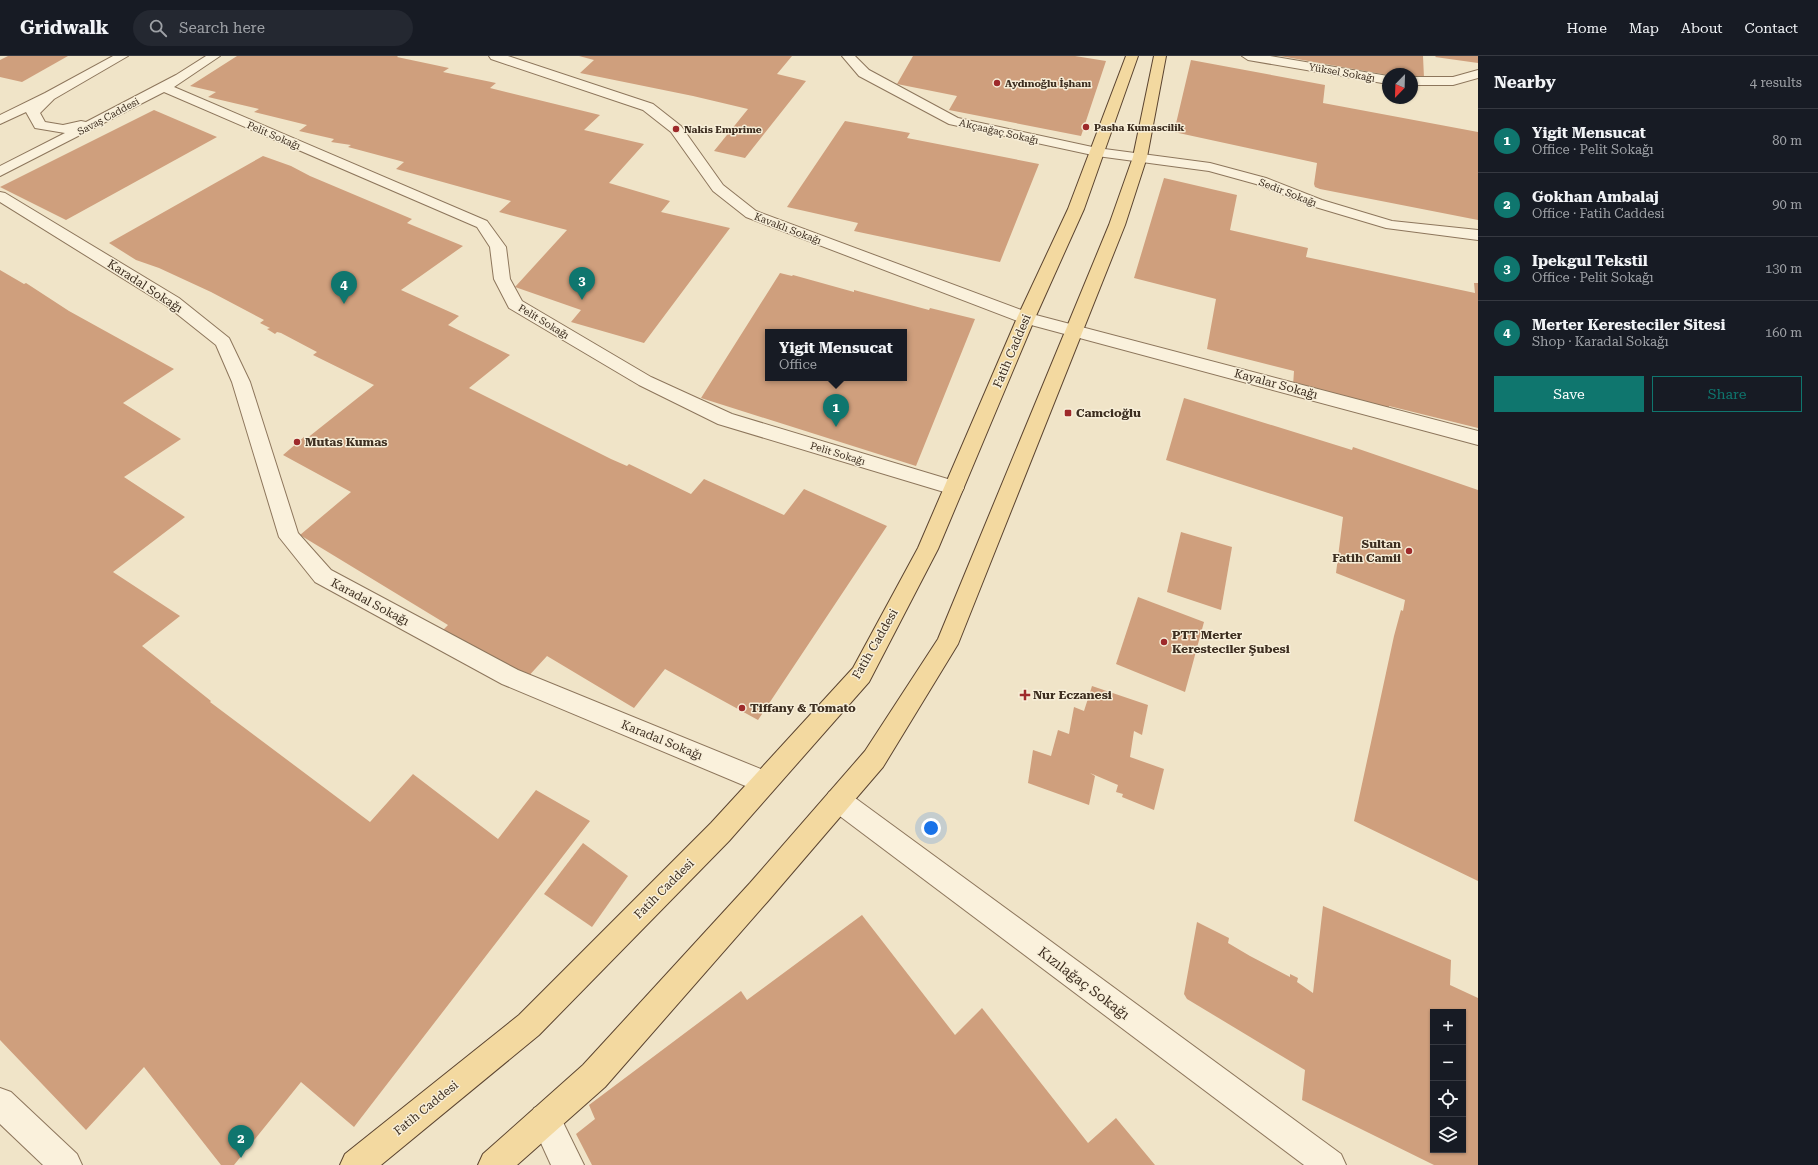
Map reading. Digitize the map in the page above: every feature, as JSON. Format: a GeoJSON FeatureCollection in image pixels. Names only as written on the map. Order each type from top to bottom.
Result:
{"type":"FeatureCollection","features":[{"type":"Feature","properties":{"kind":"main road","name":"Fatih Caddesi"},"geometry":{"type":"LineString","coordinates":[[356,1165],[529,1025],[720,832],[860,675],[928,549],[1026,318],[1076,209],[1132,56]]}},
{"type":"Feature","properties":{"kind":"main road"},"geometry":{"type":"LineString","coordinates":[[494,1165],[594,1076],[874,759],[947,644],[1117,225],[1140,157],[1160,56]]}},
{"type":"Feature","properties":{"kind":"street"},"geometry":{"type":"LineString","coordinates":[[0,120],[50,96],[122,56]]}},
{"type":"Feature","properties":{"kind":"street","name":"Kavaklı Sokağı"},"geometry":{"type":"LineString","coordinates":[[495,56],[598,89],[648,108],[676,129],[718,188],[751,214],[1026,318],[1074,331]]}},
{"type":"Feature","properties":{"kind":"street","name":"Akçaağaç Sokağı"},"geometry":{"type":"LineString","coordinates":[[848,56],[864,73],[954,120],[1097,152]]}},
{"type":"Feature","properties":{"kind":"street","name":"Yüksel Sokağı"},"geometry":{"type":"LineString","coordinates":[[1248,56],[1382,79]]}},
{"type":"Feature","properties":{"kind":"street","name":"Savaş Caddesi"},"geometry":{"type":"LineString","coordinates":[[0,172],[163,87],[207,58]]}},
{"type":"Feature","properties":{"kind":"street"},"geometry":{"type":"LineString","coordinates":[[1418,81],[1453,81],[1478,74]]}},
{"type":"Feature","properties":{"kind":"street","name":"Pelit Sokağı"},"geometry":{"type":"LineString","coordinates":[[163,87],[482,224],[498,247],[502,279],[515,304],[645,381],[726,419],[954,488]]}},
{"type":"Feature","properties":{"kind":"street"},"geometry":{"type":"LineString","coordinates":[[50,96],[33,112],[40,125],[64,129],[103,119]]}},
{"type":"Feature","properties":{"kind":"street","name":"Sedir Sokağı"},"geometry":{"type":"LineString","coordinates":[[1097,152],[1210,167],[1261,182],[1316,203],[1391,225],[1478,235]]}},
{"type":"Feature","properties":{"kind":"street","name":"Karadal Sokağı"},"geometry":{"type":"LineString","coordinates":[[0,196],[173,302],[223,342],[241,382],[289,537],[323,576],[510,677],[764,782]]}},
{"type":"Feature","properties":{"kind":"street","name":"Kayalar Sokağı"},"geometry":{"type":"LineString","coordinates":[[1074,331],[1478,438]]}},
{"type":"Feature","properties":{"kind":"street","name":"Kızılağaç Sokağı"},"geometry":{"type":"LineString","coordinates":[[838,800],[1330,1165]]}},
{"type":"Feature","properties":{"kind":"street"},"geometry":{"type":"LineString","coordinates":[[0,1103],[66,1165]]}},
{"type":"Feature","properties":{"kind":"street"},"geometry":{"type":"LineString","coordinates":[[546,1119],[568,1165]]}},
{"type":"Feature","properties":{"kind":"building"},"geometry":{"type":"Polygon","coordinates":[[[8,56],[68,56],[22,82],[0,77],[0,60],[8,56]]]}},
{"type":"Feature","properties":{"kind":"building"},"geometry":{"type":"Polygon","coordinates":[[[237,56],[398,56],[397,57],[449,68],[443,72],[496,83],[490,88],[600,115],[584,130],[644,144],[609,183],[670,201],[661,212],[730,228],[644,343],[571,322],[581,310],[515,287],[567,230],[499,212],[511,201],[396,169],[404,162],[348,147],[351,145],[331,142],[334,139],[299,131],[307,125],[254,112],[259,109],[208,97],[216,92],[190,86],[237,56]]]}},
{"type":"Feature","properties":{"kind":"building"},"geometry":{"type":"Polygon","coordinates":[[[579,56],[792,56],[777,74],[806,81],[745,158],[714,151],[748,109],[580,73],[594,60],[579,56]]]}},
{"type":"Feature","properties":{"kind":"building"},"geometry":{"type":"Polygon","coordinates":[[[913,56],[1075,56],[1106,61],[1081,136],[949,110],[957,96],[897,84],[913,56]]]}},
{"type":"Feature","properties":{"kind":"building"},"geometry":{"type":"Polygon","coordinates":[[[1280,56],[1423,56],[1424,78],[1418,77],[1418,68],[1382,68],[1382,74],[1280,56]]]}},
{"type":"Feature","properties":{"kind":"building"},"geometry":{"type":"Polygon","coordinates":[[[1478,56],[1478,63],[1435,57],[1478,56]]]}},
{"type":"Feature","properties":{"kind":"building"},"geometry":{"type":"Polygon","coordinates":[[[1191,60],[1325,85],[1323,103],[1478,132],[1478,220],[1320,189],[1315,187],[1314,184],[1317,163],[1174,132],[1191,60]]]}},
{"type":"Feature","properties":{"kind":"building"},"geometry":{"type":"Polygon","coordinates":[[[154,110],[217,137],[66,220],[0,187],[154,110]]]}},
{"type":"Feature","properties":{"kind":"building"},"geometry":{"type":"Polygon","coordinates":[[[845,121],[910,133],[907,138],[1039,164],[1000,262],[854,231],[858,223],[787,207],[845,121]]]}},
{"type":"Feature","properties":{"kind":"building"},"geometry":{"type":"Polygon","coordinates":[[[263,156],[291,166],[310,176],[412,219],[407,223],[463,246],[401,290],[459,316],[448,325],[510,355],[469,388],[611,459],[627,466],[629,464],[691,494],[704,479],[784,515],[804,489],[887,526],[758,720],[665,669],[634,708],[547,656],[525,680],[443,630],[448,625],[300,535],[351,492],[283,455],[304,437],[306,439],[374,385],[313,355],[317,352],[281,333],[277,332],[275,334],[267,329],[270,328],[260,323],[264,320],[211,292],[159,268],[136,260],[109,243],[263,156]]]}},
{"type":"Feature","properties":{"kind":"building"},"geometry":{"type":"Polygon","coordinates":[[[1164,178],[1237,195],[1230,230],[1308,248],[1306,257],[1475,293],[1474,283],[1478,283],[1478,428],[1389,406],[1389,408],[1293,386],[1294,371],[1207,349],[1216,299],[1134,278],[1164,178]]]}},
{"type":"Feature","properties":{"kind":"building"},"geometry":{"type":"Polygon","coordinates":[[[0,270],[24,284],[26,283],[69,311],[174,369],[123,403],[181,439],[124,477],[185,517],[113,572],[180,616],[142,646],[211,701],[210,702],[370,822],[413,774],[498,839],[536,790],[590,821],[354,1127],[301,1082],[234,1165],[221,1165],[144,1067],[86,1130],[0,1040],[0,270]]]}},
{"type":"Feature","properties":{"kind":"building"},"geometry":{"type":"Polygon","coordinates":[[[780,273],[793,275],[854,292],[854,290],[929,310],[930,308],[975,319],[916,466],[701,398],[780,273]]]}},
{"type":"Feature","properties":{"kind":"building"},"geometry":{"type":"Polygon","coordinates":[[[1184,398],[1352,450],[1353,447],[1478,490],[1478,881],[1354,821],[1394,636],[1401,610],[1403,611],[1405,600],[1336,573],[1343,517],[1166,460],[1184,398]]]}},
{"type":"Feature","properties":{"kind":"building"},"geometry":{"type":"Polygon","coordinates":[[[1181,532],[1232,547],[1221,610],[1167,592],[1181,532]]]}},
{"type":"Feature","properties":{"kind":"building"},"geometry":{"type":"Polygon","coordinates":[[[1138,597],[1204,622],[1185,692],[1116,664],[1138,597]]]}},
{"type":"Feature","properties":{"kind":"building"},"geometry":{"type":"Polygon","coordinates":[[[1092,686],[1148,705],[1142,735],[1134,731],[1130,757],[1164,769],[1154,810],[1122,797],[1123,794],[1116,792],[1118,785],[1090,773],[1095,776],[1089,805],[1028,783],[1033,750],[1051,756],[1058,730],[1069,734],[1074,707],[1084,711],[1092,686]]]}},
{"type":"Feature","properties":{"kind":"building"},"geometry":{"type":"Polygon","coordinates":[[[583,843],[628,876],[592,927],[544,894],[583,843]]]}},
{"type":"Feature","properties":{"kind":"building"},"geometry":{"type":"Polygon","coordinates":[[[1323,906],[1451,960],[1450,985],[1478,998],[1478,1165],[1434,1165],[1302,1100],[1305,1070],[1187,999],[1184,994],[1197,922],[1229,938],[1228,943],[1250,956],[1290,977],[1290,974],[1298,978],[1297,982],[1313,993],[1323,906]]]}},
{"type":"Feature","properties":{"kind":"building"},"geometry":{"type":"Polygon","coordinates":[[[862,915],[955,1035],[982,1008],[1088,1143],[1116,1118],[1155,1165],[592,1165],[576,1134],[595,1119],[589,1105],[741,991],[747,1000],[862,915]]]}},
{"type":"Feature","properties":{"kind":"place","name":"Aydınoğlu İşhanı"},"geometry":{"type":"Point","coordinates":[997,83]}},
{"type":"Feature","properties":{"kind":"place","name":"Pasha Kumascilik"},"geometry":{"type":"Point","coordinates":[1086,127]}},
{"type":"Feature","properties":{"kind":"place","name":"Nakis Emprime"},"geometry":{"type":"Point","coordinates":[676,129]}},
{"type":"Feature","properties":{"kind":"place","name":"Ipekgul Tekstil"},"geometry":{"type":"Point","coordinates":[582,300]}},
{"type":"Feature","properties":{"kind":"place","name":"Merter Keresteciler Sitesi"},"geometry":{"type":"Point","coordinates":[344,304]}},
{"type":"Feature","properties":{"kind":"place","name":"Camcioğlu"},"geometry":{"type":"Point","coordinates":[1068,413]}},
{"type":"Feature","properties":{"kind":"place","name":"Yigit Mensucat"},"geometry":{"type":"Point","coordinates":[836,427]}},
{"type":"Feature","properties":{"kind":"place","name":"Mutas Kumas"},"geometry":{"type":"Point","coordinates":[297,442]}},
{"type":"Feature","properties":{"kind":"place","name":"Sultan Fatih Camii"},"geometry":{"type":"Point","coordinates":[1409,551]}},
{"type":"Feature","properties":{"kind":"place","name":"PTT Merter Keresteciler Şubesi"},"geometry":{"type":"Point","coordinates":[1164,642]}},
{"type":"Feature","properties":{"kind":"place","name":"Nur Eczanesi"},"geometry":{"type":"Point","coordinates":[1025,695]}},
{"type":"Feature","properties":{"kind":"place","name":"Tiffany & Tomato"},"geometry":{"type":"Point","coordinates":[742,708]}},
{"type":"Feature","properties":{"kind":"place","name":"Gokhan Ambalaj"},"geometry":{"type":"Point","coordinates":[241,1158]}}]}
